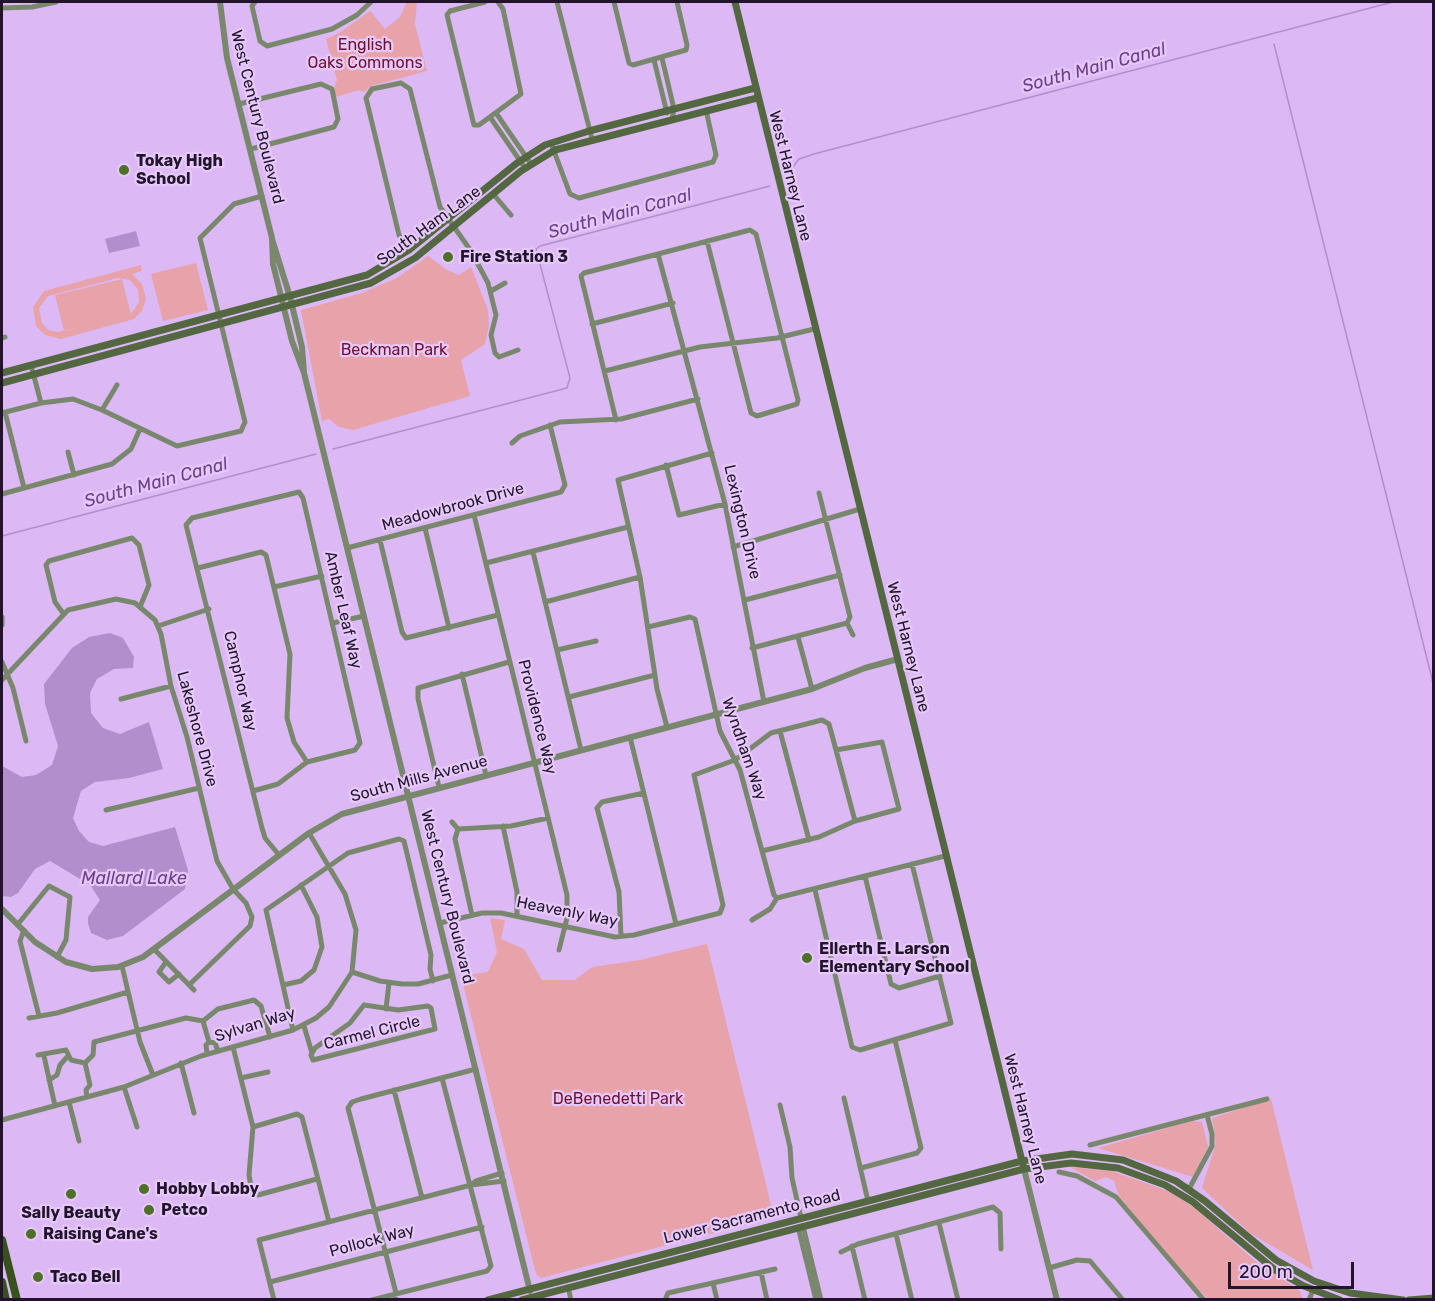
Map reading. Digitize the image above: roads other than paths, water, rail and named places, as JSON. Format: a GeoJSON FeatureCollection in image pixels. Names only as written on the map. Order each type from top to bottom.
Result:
{"type":"FeatureCollection","features":[{"type":"Feature","properties":{"kind":"main road","name":"West Harney Lane"},"geometry":{"type":"LineString","coordinates":[[735,2],[814,329],[1024,1169]]}},
{"type":"Feature","properties":{"kind":"main road","name":"South Ham Lane"},"geometry":{"type":"LineString","coordinates":[[2,373],[368,275],[410,250],[524,159],[589,131],[755,88]]}},
{"type":"Feature","properties":{"kind":"main road","name":"South Ham Lane"},"geometry":{"type":"LineString","coordinates":[[2,383],[360,287],[389,274],[494,195],[553,146],[591,139],[758,98]]}},
{"type":"Feature","properties":{"kind":"main road","name":"Lower Sacramento Road"},"geometry":{"type":"LineString","coordinates":[[488,1299],[1022,1161],[1072,1154],[1105,1157],[1145,1167],[1189,1189],[1282,1264],[1320,1284],[1350,1293]]}},
{"type":"Feature","properties":{"kind":"main road","name":"Lower Sacramento Road"},"geometry":{"type":"LineString","coordinates":[[522,1299],[1024,1169],[1055,1164],[1091,1164],[1147,1177],[1188,1198],[1267,1264],[1313,1290]]}},
{"type":"Feature","properties":{"kind":"main road"},"geometry":{"type":"LineString","coordinates":[[830,1219],[836,1214],[865,1206],[868,1201]]}},
{"type":"Feature","properties":{"kind":"main road"},"geometry":{"type":"LineString","coordinates":[[2,1240],[17,1299]]}},
{"type":"Feature","properties":{"kind":"main road"},"geometry":{"type":"LineString","coordinates":[[2,1282],[6,1299]]}},
{"type":"Feature","properties":{"kind":"main road"},"geometry":{"type":"LineString","coordinates":[[1313,1290],[1319,1287],[1345,1295],[1350,1293],[1403,1299]]}},
{"type":"Feature","properties":{"kind":"main road"},"geometry":{"type":"LineString","coordinates":[[1313,1290],[1340,1299]]}},
{"type":"Feature","properties":{"kind":"main road"},"geometry":{"type":"LineString","coordinates":[[1409,1299],[1434,1298]]}},
{"type":"Feature","properties":{"kind":"street"},"geometry":{"type":"LineString","coordinates":[[2,8],[32,7],[56,2]]}},
{"type":"Feature","properties":{"kind":"street","name":"West Century Boulevard"},"geometry":{"type":"LineString","coordinates":[[220,2],[226,58],[251,149],[286,298],[284,307],[304,373],[532,1298]]}},
{"type":"Feature","properties":{"kind":"street"},"geometry":{"type":"LineString","coordinates":[[255,2],[252,6],[260,40],[267,46],[332,29],[357,15],[371,2]]}},
{"type":"Feature","properties":{"kind":"street"},"geometry":{"type":"LineString","coordinates":[[485,2],[450,10],[447,15],[473,128],[520,96],[522,90],[502,9],[498,2]]}},
{"type":"Feature","properties":{"kind":"street"},"geometry":{"type":"LineString","coordinates":[[557,2],[591,139]]}},
{"type":"Feature","properties":{"kind":"street"},"geometry":{"type":"LineString","coordinates":[[614,2],[629,63],[633,65],[684,52],[687,47],[677,2]]}},
{"type":"Feature","properties":{"kind":"street"},"geometry":{"type":"LineString","coordinates":[[662,58],[672,119]]}},
{"type":"Feature","properties":{"kind":"street"},"geometry":{"type":"LineString","coordinates":[[654,60],[670,110]]}},
{"type":"Feature","properties":{"kind":"street"},"geometry":{"type":"LineString","coordinates":[[410,250],[399,235],[366,98],[369,91],[401,83],[409,86],[436,198],[448,220],[481,267],[491,291],[496,315],[491,335],[495,353],[499,357],[518,350]]}},
{"type":"Feature","properties":{"kind":"street"},"geometry":{"type":"LineString","coordinates":[[239,104],[321,84],[332,89],[338,119],[334,127],[251,149]]}},
{"type":"Feature","properties":{"kind":"street"},"geometry":{"type":"LineString","coordinates":[[553,146],[570,194],[575,198],[713,162],[716,155],[706,110]]}},
{"type":"Feature","properties":{"kind":"street"},"geometry":{"type":"LineString","coordinates":[[496,112],[528,166]]}},
{"type":"Feature","properties":{"kind":"street"},"geometry":{"type":"LineString","coordinates":[[490,117],[524,159]]}},
{"type":"Feature","properties":{"kind":"street"},"geometry":{"type":"LineString","coordinates":[[494,195],[511,215]]}},
{"type":"Feature","properties":{"kind":"street"},"geometry":{"type":"LineString","coordinates":[[24,488],[3,413],[41,403],[73,399],[102,410],[177,446],[244,428],[245,422],[200,238],[234,204],[262,196]]}},
{"type":"Feature","properties":{"kind":"street"},"geometry":{"type":"LineString","coordinates":[[616,420],[581,276],[707,241],[754,231],[798,400],[795,406],[757,416],[751,413],[707,241]]}},
{"type":"Feature","properties":{"kind":"street","name":"Lexington Drive"},"geometry":{"type":"LineString","coordinates":[[658,254],[725,504],[746,600],[752,648],[764,702]]}},
{"type":"Feature","properties":{"kind":"street"},"geometry":{"type":"LineString","coordinates":[[491,291],[505,283]]}},
{"type":"Feature","properties":{"kind":"street","name":"West Century Boulevard"},"geometry":{"type":"LineString","coordinates":[[286,298],[292,305],[305,367],[304,373]]}},
{"type":"Feature","properties":{"kind":"street"},"geometry":{"type":"LineString","coordinates":[[592,324],[672,303]]}},
{"type":"Feature","properties":{"kind":"street"},"geometry":{"type":"LineString","coordinates":[[605,371],[685,351],[734,342],[782,337],[814,329]]}},
{"type":"Feature","properties":{"kind":"street"},"geometry":{"type":"LineString","coordinates":[[31,365],[41,403]]}},
{"type":"Feature","properties":{"kind":"street"},"geometry":{"type":"LineString","coordinates":[[102,410],[117,385]]}},
{"type":"Feature","properties":{"kind":"street"},"geometry":{"type":"LineString","coordinates":[[512,442],[520,436],[550,425],[570,421],[616,420],[698,399]]}},
{"type":"Feature","properties":{"kind":"street","name":"Meadowbrook Drive"},"geometry":{"type":"LineString","coordinates":[[347,549],[564,489],[550,425]]}},
{"type":"Feature","properties":{"kind":"street"},"geometry":{"type":"LineString","coordinates":[[2,494],[74,475],[119,460],[131,449],[140,429]]}},
{"type":"Feature","properties":{"kind":"street"},"geometry":{"type":"LineString","coordinates":[[69,452],[74,475]]}},
{"type":"Feature","properties":{"kind":"street"},"geometry":{"type":"LineString","coordinates":[[667,728],[655,675],[640,577],[618,480],[712,453]]}},
{"type":"Feature","properties":{"kind":"street"},"geometry":{"type":"LineString","coordinates":[[666,465],[679,515],[725,504]]}},
{"type":"Feature","properties":{"kind":"street","name":"Amber Leaf Way"},"geometry":{"type":"LineString","coordinates":[[199,516],[300,493],[322,576],[360,742],[357,749],[307,762]]}},
{"type":"Feature","properties":{"kind":"street"},"geometry":{"type":"LineString","coordinates":[[752,648],[847,623],[850,617],[819,493]]}},
{"type":"Feature","properties":{"kind":"street"},"geometry":{"type":"LineString","coordinates":[[734,547],[860,508]]}},
{"type":"Feature","properties":{"kind":"street","name":"Providence Way"},"geometry":{"type":"LineString","coordinates":[[474,515],[567,895],[565,925],[559,950]]}},
{"type":"Feature","properties":{"kind":"street","name":"Camphor Way"},"geometry":{"type":"LineString","coordinates":[[199,516],[188,521],[186,528],[209,609],[266,838],[279,855]]}},
{"type":"Feature","properties":{"kind":"street"},"geometry":{"type":"LineString","coordinates":[[486,563],[628,527]]}},
{"type":"Feature","properties":{"kind":"street"},"geometry":{"type":"LineString","coordinates":[[425,528],[449,628]]}},
{"type":"Feature","properties":{"kind":"street"},"geometry":{"type":"LineString","coordinates":[[3,676],[63,613],[116,599],[141,607],[149,585],[139,545],[132,538],[49,561],[46,565],[55,602],[63,613]]}},
{"type":"Feature","properties":{"kind":"street"},"geometry":{"type":"LineString","coordinates":[[380,540],[404,636],[408,638],[498,615]]}},
{"type":"Feature","properties":{"kind":"street"},"geometry":{"type":"LineString","coordinates":[[198,568],[261,552],[266,555],[268,562],[290,661],[286,694],[287,718],[294,742],[307,762],[278,784],[253,791]]}},
{"type":"Feature","properties":{"kind":"street"},"geometry":{"type":"LineString","coordinates":[[533,552],[581,750]]}},
{"type":"Feature","properties":{"kind":"street"},"geometry":{"type":"LineString","coordinates":[[746,600],[840,575]]}},
{"type":"Feature","properties":{"kind":"street"},"geometry":{"type":"LineString","coordinates":[[274,587],[322,576]]}},
{"type":"Feature","properties":{"kind":"street"},"geometry":{"type":"LineString","coordinates":[[545,602],[640,577]]}},
{"type":"Feature","properties":{"kind":"street","name":"Lakeshore Drive"},"geometry":{"type":"LineString","coordinates":[[141,607],[158,626],[171,686],[217,861],[233,889],[249,907],[251,923],[189,985]]}},
{"type":"Feature","properties":{"kind":"street"},"geometry":{"type":"LineString","coordinates":[[158,626],[209,609]]}},
{"type":"Feature","properties":{"kind":"street"},"geometry":{"type":"LineString","coordinates":[[333,623],[364,616]]}},
{"type":"Feature","properties":{"kind":"street"},"geometry":{"type":"LineString","coordinates":[[2,617],[2,625]]}},
{"type":"Feature","properties":{"kind":"street","name":"Wyndham Way"},"geometry":{"type":"LineString","coordinates":[[648,627],[690,617],[694,619],[724,742],[743,780],[774,895],[777,898]]}},
{"type":"Feature","properties":{"kind":"street"},"geometry":{"type":"LineString","coordinates":[[847,623],[853,635]]}},
{"type":"Feature","properties":{"kind":"street"},"geometry":{"type":"LineString","coordinates":[[798,637],[812,688]]}},
{"type":"Feature","properties":{"kind":"street"},"geometry":{"type":"LineString","coordinates":[[557,650],[596,641]]}},
{"type":"Feature","properties":{"kind":"street","name":"South Mills Avenue"},"geometry":{"type":"LineString","coordinates":[[2,909],[34,942],[75,966],[92,969],[122,966],[143,957],[309,833],[342,814],[764,702],[898,659]]}},
{"type":"Feature","properties":{"kind":"street"},"geometry":{"type":"LineString","coordinates":[[439,787],[418,699],[420,686],[509,662]]}},
{"type":"Feature","properties":{"kind":"street"},"geometry":{"type":"LineString","coordinates":[[2,663],[3,676],[13,688],[27,741]]}},
{"type":"Feature","properties":{"kind":"street"},"geometry":{"type":"LineString","coordinates":[[462,674],[486,775]]}},
{"type":"Feature","properties":{"kind":"street"},"geometry":{"type":"LineString","coordinates":[[569,696],[655,675]]}},
{"type":"Feature","properties":{"kind":"street"},"geometry":{"type":"LineString","coordinates":[[121,699],[171,686]]}},
{"type":"Feature","properties":{"kind":"street"},"geometry":{"type":"LineString","coordinates":[[735,760],[762,739],[780,731],[826,721],[855,821]]}},
{"type":"Feature","properties":{"kind":"street"},"geometry":{"type":"LineString","coordinates":[[780,731],[809,840]]}},
{"type":"Feature","properties":{"kind":"street"},"geometry":{"type":"LineString","coordinates":[[630,738],[676,924]]}},
{"type":"Feature","properties":{"kind":"street"},"geometry":{"type":"LineString","coordinates":[[762,850],[809,840],[855,821],[898,809],[882,742],[836,750]]}},
{"type":"Feature","properties":{"kind":"street","name":"Heavenly Way"},"geometry":{"type":"LineString","coordinates":[[440,923],[492,912],[621,936],[720,913],[723,910],[693,779],[696,772],[735,760]]}},
{"type":"Feature","properties":{"kind":"street"},"geometry":{"type":"LineString","coordinates":[[106,810],[199,788]]}},
{"type":"Feature","properties":{"kind":"street"},"geometry":{"type":"LineString","coordinates":[[621,936],[619,892],[597,808],[598,804],[644,792]]}},
{"type":"Feature","properties":{"kind":"street"},"geometry":{"type":"LineString","coordinates":[[458,829],[503,826],[548,818]]}},
{"type":"Feature","properties":{"kind":"street"},"geometry":{"type":"LineString","coordinates":[[452,822],[458,829]]}},
{"type":"Feature","properties":{"kind":"street"},"geometry":{"type":"LineString","coordinates":[[503,826],[518,898],[517,916]]}},
{"type":"Feature","properties":{"kind":"street"},"geometry":{"type":"LineString","coordinates":[[458,829],[455,839],[472,915]]}},
{"type":"Feature","properties":{"kind":"street","name":"Sylvan Way"},"geometry":{"type":"LineString","coordinates":[[2,1120],[124,1087],[207,1054],[293,1030],[304,1026],[329,1007],[352,972],[357,944],[355,923],[345,894],[309,833]]}},
{"type":"Feature","properties":{"kind":"street"},"geometry":{"type":"LineString","coordinates":[[293,1030],[266,910],[329,864],[348,853],[399,839],[404,841],[431,955],[430,969],[433,981]]}},
{"type":"Feature","properties":{"kind":"street"},"geometry":{"type":"LineString","coordinates":[[752,920],[770,909],[777,898],[945,856]]}},
{"type":"Feature","properties":{"kind":"street"},"geometry":{"type":"LineString","coordinates":[[815,890],[852,1047],[860,1050],[951,1023],[912,864]]}},
{"type":"Feature","properties":{"kind":"street"},"geometry":{"type":"LineString","coordinates":[[865,876],[891,984],[899,988],[940,976]]}},
{"type":"Feature","properties":{"kind":"street"},"geometry":{"type":"LineString","coordinates":[[283,985],[301,981],[314,970],[322,947],[317,917],[300,885]]}},
{"type":"Feature","properties":{"kind":"street"},"geometry":{"type":"LineString","coordinates":[[18,924],[49,886],[70,897],[66,940],[57,957]]}},
{"type":"Feature","properties":{"kind":"street"},"geometry":{"type":"LineString","coordinates":[[24,930],[20,941],[39,1016]]}},
{"type":"Feature","properties":{"kind":"street"},"geometry":{"type":"LineString","coordinates":[[153,949],[194,990]]}},
{"type":"Feature","properties":{"kind":"street"},"geometry":{"type":"LineString","coordinates":[[165,962],[159,972],[169,982],[179,975]]}},
{"type":"Feature","properties":{"kind":"street"},"geometry":{"type":"LineString","coordinates":[[122,966],[138,1031],[153,1075]]}},
{"type":"Feature","properties":{"kind":"street"},"geometry":{"type":"LineString","coordinates":[[352,972],[389,983],[418,984],[452,975]]}},
{"type":"Feature","properties":{"kind":"street","name":"Carmel Circle"},"geometry":{"type":"LineString","coordinates":[[386,1009],[389,983]]}},
{"type":"Feature","properties":{"kind":"street"},"geometry":{"type":"LineString","coordinates":[[29,1018],[128,992]]}},
{"type":"Feature","properties":{"kind":"street"},"geometry":{"type":"LineString","coordinates":[[85,1063],[93,1055],[94,1042],[186,1018],[203,1021],[218,1009],[257,1000],[270,1037]]}},
{"type":"Feature","properties":{"kind":"street","name":"Carmel Circle"},"geometry":{"type":"LineString","coordinates":[[364,1005],[408,1010],[428,1006],[431,1008],[435,1029],[316,1061],[313,1060],[312,1053],[350,1023],[364,1005]]}},
{"type":"Feature","properties":{"kind":"street"},"geometry":{"type":"LineString","coordinates":[[203,1021],[209,1042],[206,1044],[207,1054]]}},
{"type":"Feature","properties":{"kind":"street"},"geometry":{"type":"LineString","coordinates":[[304,1026],[312,1053]]}},
{"type":"Feature","properties":{"kind":"street"},"geometry":{"type":"LineString","coordinates":[[861,1168],[920,1151],[895,1040]]}},
{"type":"Feature","properties":{"kind":"street"},"geometry":{"type":"LineString","coordinates":[[209,1042],[215,1043],[218,1051]]}},
{"type":"Feature","properties":{"kind":"street"},"geometry":{"type":"LineString","coordinates":[[233,1047],[253,1127],[250,1188],[255,1194],[317,1179]]}},
{"type":"Feature","properties":{"kind":"street"},"geometry":{"type":"LineString","coordinates":[[55,1106],[41,1055],[66,1050],[68,1056],[76,1062],[85,1063]]}},
{"type":"Feature","properties":{"kind":"street"},"geometry":{"type":"LineString","coordinates":[[49,1080],[57,1075],[60,1065],[68,1056]]}},
{"type":"Feature","properties":{"kind":"street"},"geometry":{"type":"LineString","coordinates":[[85,1063],[90,1085]]}},
{"type":"Feature","properties":{"kind":"street"},"geometry":{"type":"LineString","coordinates":[[181,1063],[194,1113]]}},
{"type":"Feature","properties":{"kind":"street"},"geometry":{"type":"LineString","coordinates":[[400,1299],[395,1296],[349,1112],[350,1105],[361,1099],[476,1069]]}},
{"type":"Feature","properties":{"kind":"street"},"geometry":{"type":"LineString","coordinates":[[241,1078],[268,1072]]}},
{"type":"Feature","properties":{"kind":"street"},"geometry":{"type":"LineString","coordinates":[[372,1299],[395,1296],[490,1269],[490,1259],[482,1227],[442,1078]]}},
{"type":"Feature","properties":{"kind":"street"},"geometry":{"type":"LineString","coordinates":[[90,1085],[95,1086],[99,1094]]}},
{"type":"Feature","properties":{"kind":"street"},"geometry":{"type":"LineString","coordinates":[[87,1097],[86,1090],[90,1085]]}},
{"type":"Feature","properties":{"kind":"street"},"geometry":{"type":"LineString","coordinates":[[124,1087],[137,1127]]}},
{"type":"Feature","properties":{"kind":"street"},"geometry":{"type":"LineString","coordinates":[[394,1090],[422,1198]]}},
{"type":"Feature","properties":{"kind":"street"},"geometry":{"type":"LineString","coordinates":[[844,1098],[868,1201]]}},
{"type":"Feature","properties":{"kind":"street"},"geometry":{"type":"LineString","coordinates":[[1089,1145],[1267,1099]]}},
{"type":"Feature","properties":{"kind":"street"},"geometry":{"type":"LineString","coordinates":[[69,1102],[79,1141]]}},
{"type":"Feature","properties":{"kind":"street"},"geometry":{"type":"LineString","coordinates":[[780,1105],[790,1147],[792,1178],[801,1218]]}},
{"type":"Feature","properties":{"kind":"street"},"geometry":{"type":"LineString","coordinates":[[253,1127],[300,1115],[329,1222]]}},
{"type":"Feature","properties":{"kind":"street"},"geometry":{"type":"LineString","coordinates":[[1189,1189],[1212,1146],[1212,1134],[1207,1115]]}},
{"type":"Feature","properties":{"kind":"street","name":"West Harney Lane"},"geometry":{"type":"LineString","coordinates":[[1024,1169],[1057,1299]]}},
{"type":"Feature","properties":{"kind":"street"},"geometry":{"type":"LineString","coordinates":[[1059,1172],[1077,1176],[1116,1197],[1204,1299]]}},
{"type":"Feature","properties":{"kind":"street"},"geometry":{"type":"LineString","coordinates":[[471,1185],[502,1173]]}},
{"type":"Feature","properties":{"kind":"street"},"geometry":{"type":"LineString","coordinates":[[274,1299],[259,1240],[471,1185],[504,1180]]}},
{"type":"Feature","properties":{"kind":"street"},"geometry":{"type":"LineString","coordinates":[[841,1252],[852,1246],[996,1208],[1003,1236],[1002,1249]]}},
{"type":"Feature","properties":{"kind":"street"},"geometry":{"type":"LineString","coordinates":[[939,1222],[958,1299]]}},
{"type":"Feature","properties":{"kind":"street","name":"Pollock Way"},"geometry":{"type":"LineString","coordinates":[[270,1282],[482,1227]]}},
{"type":"Feature","properties":{"kind":"street"},"geometry":{"type":"LineString","coordinates":[[800,1227],[818,1299]]}},
{"type":"Feature","properties":{"kind":"street"},"geometry":{"type":"LineString","coordinates":[[896,1234],[912,1299]]}},
{"type":"Feature","properties":{"kind":"street"},"geometry":{"type":"LineString","coordinates":[[852,1246],[865,1299]]}},
{"type":"Feature","properties":{"kind":"street"},"geometry":{"type":"LineString","coordinates":[[1049,1268],[1077,1260],[1090,1261],[1124,1299]]}},
{"type":"Feature","properties":{"kind":"street"},"geometry":{"type":"LineString","coordinates":[[665,1297],[775,1269]]}},
{"type":"Feature","properties":{"kind":"street"},"geometry":{"type":"LineString","coordinates":[[761,1272],[767,1299]]}},
{"type":"Feature","properties":{"kind":"street"},"geometry":{"type":"LineString","coordinates":[[713,1283],[717,1299]]}},
{"type":"Feature","properties":{"kind":"street"},"geometry":{"type":"LineString","coordinates":[[568,1287],[571,1299]]}},
{"type":"Feature","properties":{"kind":"street"},"geometry":{"type":"LineString","coordinates":[[1309,1299],[1313,1290]]}},
{"type":"Feature","properties":{"kind":"water"},"geometry":{"type":"Polygon","coordinates":[[[136,231],[140,246],[109,253],[105,239],[136,231]]]}},
{"type":"Feature","properties":{"kind":"water","name":"Mallard Lake"},"geometry":{"type":"Polygon","coordinates":[[[110,633],[123,638],[134,657],[133,668],[114,669],[97,679],[90,693],[91,713],[103,728],[120,734],[149,722],[163,769],[129,778],[95,782],[81,791],[73,818],[79,831],[89,842],[103,846],[175,827],[188,870],[185,889],[123,936],[107,940],[91,933],[88,924],[88,917],[100,900],[90,885],[50,861],[35,869],[18,893],[11,897],[2,896],[2,766],[22,777],[36,775],[52,765],[58,746],[45,704],[44,684],[72,648],[89,637],[110,633]]]}},
{"type":"Feature","properties":{"kind":"waterway","name":"South Main Canal"},"geometry":{"type":"LineString","coordinates":[[790,171],[799,159],[814,154],[1393,2]]}},
{"type":"Feature","properties":{"kind":"waterway"},"geometry":{"type":"LineString","coordinates":[[1274,44],[1434,687]]}},
{"type":"Feature","properties":{"kind":"waterway","name":"South Main Canal"},"geometry":{"type":"LineString","coordinates":[[333,449],[567,388],[570,378],[536,249],[540,246],[770,186]]}},
{"type":"Feature","properties":{"kind":"waterway","name":"South Main Canal"},"geometry":{"type":"LineString","coordinates":[[2,536],[316,454]]}},
{"type":"Feature","properties":{"kind":"place","name":"Tokay High School"},"geometry":{"type":"Point","coordinates":[124,170]}},
{"type":"Feature","properties":{"kind":"place","name":"Fire Station 3"},"geometry":{"type":"Point","coordinates":[448,257]}},
{"type":"Feature","properties":{"kind":"place","name":"Ellerth E. Larson Elementary School"},"geometry":{"type":"Point","coordinates":[807,958]}},
{"type":"Feature","properties":{"kind":"place","name":"Hobby Lobby"},"geometry":{"type":"Point","coordinates":[144,1189]}},
{"type":"Feature","properties":{"kind":"place","name":"Sally Beauty"},"geometry":{"type":"Point","coordinates":[71,1194]}},
{"type":"Feature","properties":{"kind":"place","name":"Petco"},"geometry":{"type":"Point","coordinates":[149,1210]}},
{"type":"Feature","properties":{"kind":"place","name":"Raising Cane's"},"geometry":{"type":"Point","coordinates":[31,1234]}},
{"type":"Feature","properties":{"kind":"place","name":"Taco Bell"},"geometry":{"type":"Point","coordinates":[38,1277]}},
{"type":"Feature","properties":{"kind":"park label","name":"English Oaks Commons"},"geometry":{"type":"Point","coordinates":[365,54]}},
{"type":"Feature","properties":{"kind":"park label","name":"Beckman Park"},"geometry":{"type":"Point","coordinates":[394,350]}},
{"type":"Feature","properties":{"kind":"park label","name":"DeBenedetti Park"},"geometry":{"type":"Point","coordinates":[618,1099]}}]}
